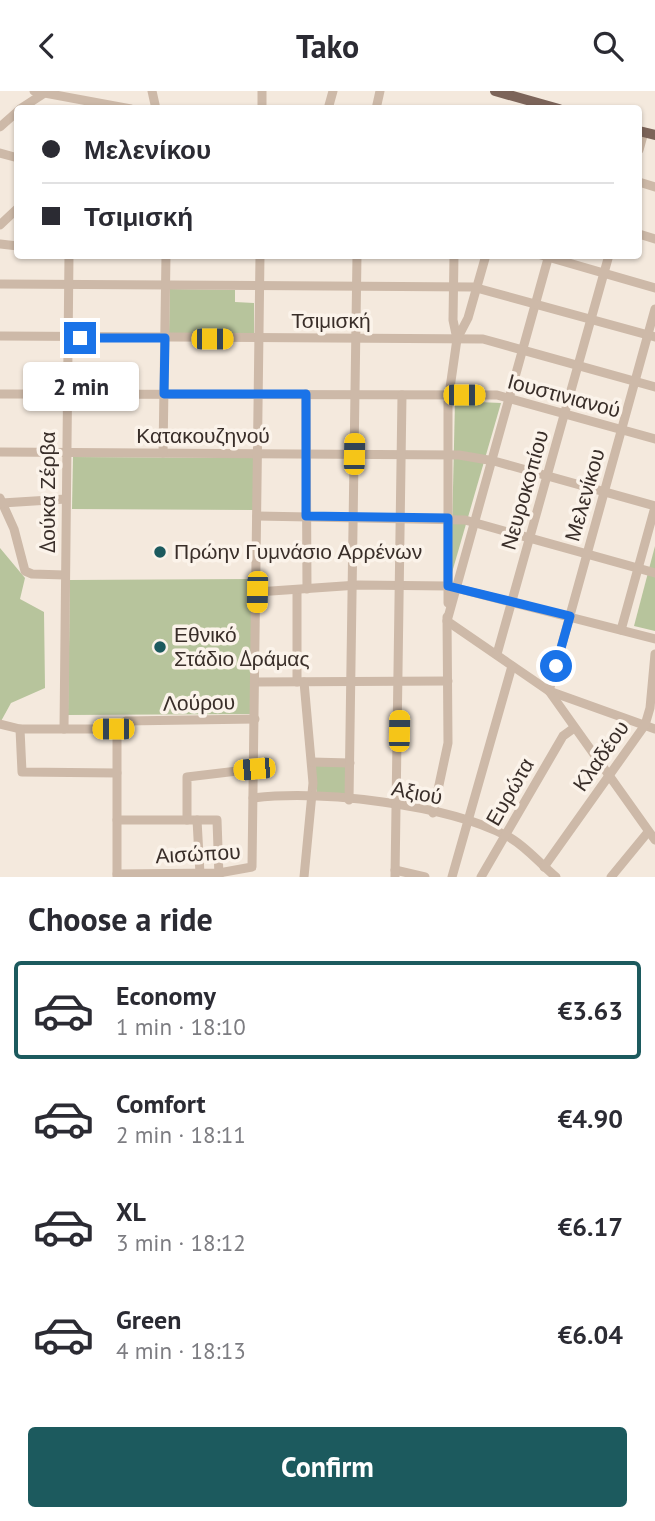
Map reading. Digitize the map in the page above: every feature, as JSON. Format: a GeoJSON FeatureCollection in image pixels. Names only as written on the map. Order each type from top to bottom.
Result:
{"type":"FeatureCollection","features":[{"type":"Feature","properties":{"kind":"main road"},"geometry":{"type":"LineString","coordinates":[[495,91],[528,104]]}},
{"type":"Feature","properties":{"kind":"street"},"geometry":{"type":"LineString","coordinates":[[28,105],[45,95],[101,105]]}},
{"type":"Feature","properties":{"kind":"street"},"geometry":{"type":"LineString","coordinates":[[0,127],[14,114]]}},
{"type":"Feature","properties":{"kind":"street","name":"Δούκα Ζέρβα"},"geometry":{"type":"LineString","coordinates":[[64,729],[69,259]]}},
{"type":"Feature","properties":{"kind":"street"},"geometry":{"type":"LineString","coordinates":[[163,453],[166,259]]}},
{"type":"Feature","properties":{"kind":"street"},"geometry":{"type":"LineString","coordinates":[[253,798],[260,259]]}},
{"type":"Feature","properties":{"kind":"street"},"geometry":{"type":"LineString","coordinates":[[349,800],[357,259]]}},
{"type":"Feature","properties":{"kind":"street"},"geometry":{"type":"LineString","coordinates":[[454,259],[453,320],[457,339]]}},
{"type":"Feature","properties":{"kind":"street"},"geometry":{"type":"LineString","coordinates":[[452,586],[448,518],[449,395],[457,339],[468,318],[485,259]]}},
{"type":"Feature","properties":{"kind":"street"},"geometry":{"type":"LineString","coordinates":[[433,813],[447,754],[447,621],[452,586],[509,397],[545,259]]}},
{"type":"Feature","properties":{"kind":"street"},"geometry":{"type":"LineString","coordinates":[[556,259],[655,288]]}},
{"type":"Feature","properties":{"kind":"street","name":"Νευροκοπίου"},"geometry":{"type":"LineString","coordinates":[[497,654],[608,259]]}},
{"type":"Feature","properties":{"kind":"street"},"geometry":{"type":"LineString","coordinates":[[0,284],[453,286],[477,288],[651,336]]}},
{"type":"Feature","properties":{"kind":"street","name":"Μελενίκου"},"geometry":{"type":"LineString","coordinates":[[549,691],[635,381],[651,336],[655,309]]}},
{"type":"Feature","properties":{"kind":"street","name":"Τσιμισκή"},"geometry":{"type":"LineString","coordinates":[[0,336],[486,339],[655,387]]}},
{"type":"Feature","properties":{"kind":"street","name":"Ιουστινιανού"},"geometry":{"type":"LineString","coordinates":[[0,394],[509,397],[655,439]]}},
{"type":"Feature","properties":{"kind":"street"},"geometry":{"type":"LineString","coordinates":[[304,877],[313,797],[312,762],[301,682],[306,516],[306,394]]}},
{"type":"Feature","properties":{"kind":"street"},"geometry":{"type":"LineString","coordinates":[[402,395],[400,681],[395,874],[425,877]]}},
{"type":"Feature","properties":{"kind":"street","name":"Κατακουζηνού"},"geometry":{"type":"LineString","coordinates":[[0,453],[448,454],[491,460],[655,507]]}},
{"type":"Feature","properties":{"kind":"street"},"geometry":{"type":"LineString","coordinates":[[65,575],[26,572],[15,529],[1,500],[66,499]]}},
{"type":"Feature","properties":{"kind":"street"},"geometry":{"type":"LineString","coordinates":[[621,630],[655,507]]}},
{"type":"Feature","properties":{"kind":"street"},"geometry":{"type":"LineString","coordinates":[[257,516],[448,518],[473,522],[655,573]]}},
{"type":"Feature","properties":{"kind":"street"},"geometry":{"type":"LineString","coordinates":[[257,592],[352,586],[452,586],[655,639]]}},
{"type":"Feature","properties":{"kind":"street"},"geometry":{"type":"LineString","coordinates":[[447,621],[549,691],[655,729]]}},
{"type":"Feature","properties":{"kind":"street","name":"Κλαδέου"},"geometry":{"type":"LineString","coordinates":[[544,867],[645,725],[650,712],[655,654]]}},
{"type":"Feature","properties":{"kind":"street"},"geometry":{"type":"LineString","coordinates":[[452,877],[512,666]]}},
{"type":"Feature","properties":{"kind":"street"},"geometry":{"type":"LineString","coordinates":[[255,682],[448,681]]}},
{"type":"Feature","properties":{"kind":"street"},"geometry":{"type":"LineString","coordinates":[[549,691],[655,840]]}},
{"type":"Feature","properties":{"kind":"street","name":"Λούρου"},"geometry":{"type":"LineString","coordinates":[[0,724],[20,729],[64,729],[117,726],[126,721],[255,719]]}},
{"type":"Feature","properties":{"kind":"street"},"geometry":{"type":"LineString","coordinates":[[117,726],[117,876]]}},
{"type":"Feature","properties":{"kind":"street","name":"Ευρώτα"},"geometry":{"type":"LineString","coordinates":[[481,877],[564,735],[573,728]]}},
{"type":"Feature","properties":{"kind":"street"},"geometry":{"type":"LineString","coordinates":[[20,729],[22,772],[117,773]]}},
{"type":"Feature","properties":{"kind":"street"},"geometry":{"type":"LineString","coordinates":[[312,762],[350,763]]}},
{"type":"Feature","properties":{"kind":"street"},"geometry":{"type":"LineString","coordinates":[[200,874],[186,780],[188,776],[254,769]]}},
{"type":"Feature","properties":{"kind":"street","name":"Αξιού"},"geometry":{"type":"LineString","coordinates":[[253,798],[313,797],[349,800],[398,806],[467,821],[506,835],[556,877]]}},
{"type":"Feature","properties":{"kind":"street","name":"Αισώπου"},"geometry":{"type":"LineString","coordinates":[[117,876],[219,875],[252,868],[253,798]]}},
{"type":"Feature","properties":{"kind":"street"},"geometry":{"type":"LineString","coordinates":[[117,820],[217,820],[219,875]]}},
{"type":"Feature","properties":{"kind":"street"},"geometry":{"type":"LineString","coordinates":[[611,877],[648,832]]}},
{"type":"Feature","properties":{"kind":"green space"},"geometry":{"type":"Polygon","coordinates":[[[170,289],[235,290],[235,302],[254,303],[254,334],[169,333],[170,289]]]}},
{"type":"Feature","properties":{"kind":"green space"},"geometry":{"type":"Polygon","coordinates":[[[455,401],[501,403],[451,576],[455,401]]]}},
{"type":"Feature","properties":{"kind":"green space"},"geometry":{"type":"Polygon","coordinates":[[[73,457],[253,458],[253,510],[72,509],[73,457]]]}},
{"type":"Feature","properties":{"kind":"green space"},"geometry":{"type":"Polygon","coordinates":[[[655,546],[655,631],[634,626],[655,546]]]}},
{"type":"Feature","properties":{"kind":"green space"},"geometry":{"type":"Polygon","coordinates":[[[0,548],[25,578],[20,599],[44,612],[45,688],[11,703],[0,723],[0,548]]]}},
{"type":"Feature","properties":{"kind":"green space","name":"Εθνικό Στάδιο Δράμας"},"geometry":{"type":"Polygon","coordinates":[[[252,579],[250,714],[68,715],[70,580],[252,579]]]}},
{"type":"Feature","properties":{"kind":"green space"},"geometry":{"type":"Polygon","coordinates":[[[315,764],[346,765],[346,796],[317,794],[315,764]]]}},
{"type":"Feature","properties":{"kind":"place","name":"Πρώην Γυμνάσιο Αρρένων"},"geometry":{"type":"Point","coordinates":[160,552]}},
{"type":"Feature","properties":{"kind":"place","name":"Εθνικό Στάδιο Δράμας"},"geometry":{"type":"Point","coordinates":[160,647]}},
{"type":"Feature","properties":{"kind":"route"},"geometry":{"type":"LineString","coordinates":[[80,338],[165,338],[164,394],[306,394],[306,516],[448,518],[448,586],[570,616],[556,666]]}}]}
